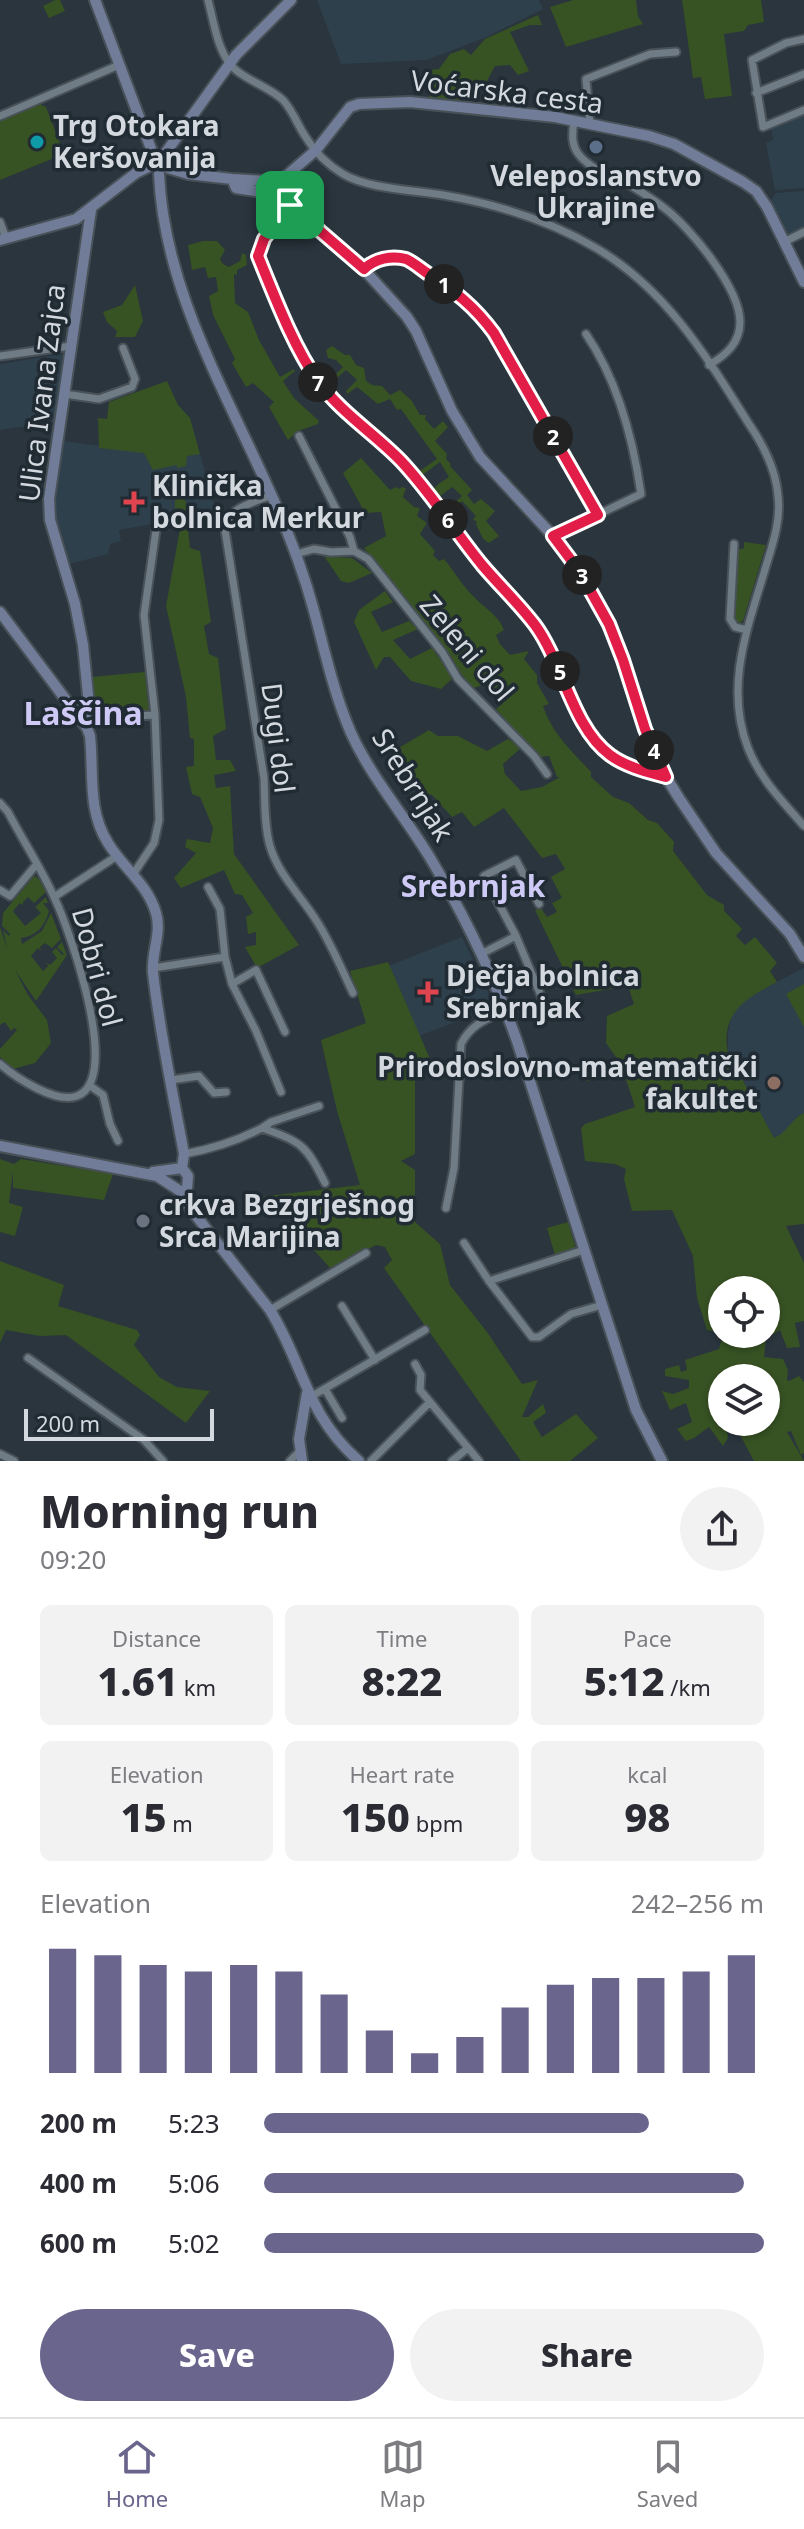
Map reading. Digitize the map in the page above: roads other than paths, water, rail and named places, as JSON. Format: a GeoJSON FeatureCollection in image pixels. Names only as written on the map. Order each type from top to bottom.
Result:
{"type":"FeatureCollection","features":[{"type":"Feature","properties":{"kind":"main road"},"geometry":{"type":"LineString","coordinates":[[95,0],[119,65],[159,154],[169,161],[163,171],[152,173],[148,159],[159,154],[249,40],[291,0]]}},
{"type":"Feature","properties":{"kind":"main road","name":"Voćarska cesta"},"geometry":{"type":"LineString","coordinates":[[163,171],[265,181],[285,177],[316,150],[350,107],[369,103],[410,102],[574,121],[674,144],[735,177],[759,195],[804,282]]}},
{"type":"Feature","properties":{"kind":"main road"},"geometry":{"type":"LineString","coordinates":[[3,239],[66,222],[91,210],[116,188],[148,167]]}},
{"type":"Feature","properties":{"kind":"main road","name":"Srebrnjak"},"geometry":{"type":"LineString","coordinates":[[163,171],[170,247],[184,300],[296,554],[351,733],[428,855],[481,954],[506,1010],[636,1410],[662,1461]]}},
{"type":"Feature","properties":{"kind":"main road"},"geometry":{"type":"LineString","coordinates":[[232,179],[236,188],[274,194],[290,205],[364,269],[412,324],[452,411],[480,457],[553,536],[580,572],[609,624],[645,729],[666,777],[716,853],[790,934],[804,957]]}},
{"type":"Feature","properties":{"kind":"main road","name":"Ulica Ivana Zajca"},"geometry":{"type":"LineString","coordinates":[[83,722],[89,705],[83,645],[49,507],[91,210]]}},
{"type":"Feature","properties":{"kind":"main road"},"geometry":{"type":"LineString","coordinates":[[66,222],[80,230],[86,243]]}},
{"type":"Feature","properties":{"kind":"main road"},"geometry":{"type":"LineString","coordinates":[[0,612],[83,722],[90,736],[96,816],[105,838],[146,890],[157,915],[153,968],[184,1154],[182,1168]]}},
{"type":"Feature","properties":{"kind":"main road"},"geometry":{"type":"LineString","coordinates":[[0,1146],[140,1172],[171,1180],[182,1188],[187,1183]]}},
{"type":"Feature","properties":{"kind":"main road"},"geometry":{"type":"LineString","coordinates":[[171,1180],[175,1167],[188,1173],[188,1195],[194,1213]]}},
{"type":"Feature","properties":{"kind":"main road"},"geometry":{"type":"LineString","coordinates":[[171,1180],[270,1310],[307,1396],[330,1432],[359,1461]]}},
{"type":"Feature","properties":{"kind":"main road"},"geometry":{"type":"LineString","coordinates":[[301,1456],[307,1396]]}},
{"type":"Feature","properties":{"kind":"main road"},"geometry":{"type":"LineString","coordinates":[[303,1415],[310,1411],[318,1413]]}},
{"type":"Feature","properties":{"kind":"street"},"geometry":{"type":"LineString","coordinates":[[208,0],[229,64],[279,96],[316,150],[342,173],[352,178],[506,209],[552,226],[627,268],[653,291],[685,328],[765,449],[778,493],[774,538],[739,659],[737,705],[743,733],[765,780],[804,826]]}},
{"type":"Feature","properties":{"kind":"street"},"geometry":{"type":"LineString","coordinates":[[804,39],[786,43],[752,60],[763,127],[804,110]]}},
{"type":"Feature","properties":{"kind":"street"},"geometry":{"type":"LineString","coordinates":[[590,124],[586,79],[650,54],[676,52]]}},
{"type":"Feature","properties":{"kind":"street"},"geometry":{"type":"LineString","coordinates":[[0,116],[119,65]]}},
{"type":"Feature","properties":{"kind":"street"},"geometry":{"type":"LineString","coordinates":[[756,93],[804,74]]}},
{"type":"Feature","properties":{"kind":"street"},"geometry":{"type":"LineString","coordinates":[[574,121],[572,137],[580,157],[666,209],[708,255],[730,290],[740,321],[738,334],[723,357],[709,365]]}},
{"type":"Feature","properties":{"kind":"street"},"geometry":{"type":"LineString","coordinates":[[290,205],[264,239],[258,256],[318,382],[419,481],[482,565],[535,625],[594,738],[610,755],[639,769],[666,777]]}},
{"type":"Feature","properties":{"kind":"street"},"geometry":{"type":"LineString","coordinates":[[0,222],[3,239]]}},
{"type":"Feature","properties":{"kind":"street"},"geometry":{"type":"LineString","coordinates":[[784,242],[804,232]]}},
{"type":"Feature","properties":{"kind":"street"},"geometry":{"type":"LineString","coordinates":[[364,269],[382,258],[406,259],[463,297],[480,314],[494,333],[598,515]]}},
{"type":"Feature","properties":{"kind":"street"},"geometry":{"type":"LineString","coordinates":[[553,536],[641,494],[637,461],[618,399],[605,366],[586,334]]}},
{"type":"Feature","properties":{"kind":"street"},"geometry":{"type":"LineString","coordinates":[[0,356],[71,346]]}},
{"type":"Feature","properties":{"kind":"street"},"geometry":{"type":"LineString","coordinates":[[64,394],[99,399],[132,387],[135,379],[123,348]]}},
{"type":"Feature","properties":{"kind":"street","name":"Zeleni dol"},"geometry":{"type":"LineString","coordinates":[[299,436],[350,537],[354,551],[368,559],[393,594],[423,627],[458,679],[534,756],[547,774]]}},
{"type":"Feature","properties":{"kind":"street","name":"Dugi dol"},"geometry":{"type":"LineString","coordinates":[[272,495],[233,512],[228,517],[225,530],[264,778],[270,845],[279,868],[325,935],[353,993]]}},
{"type":"Feature","properties":{"kind":"street"},"geometry":{"type":"LineString","coordinates":[[134,873],[154,843],[159,820],[155,715],[144,615],[157,523]]}},
{"type":"Feature","properties":{"kind":"street"},"geometry":{"type":"LineString","coordinates":[[734,544],[730,619],[735,627],[747,630]]}},
{"type":"Feature","properties":{"kind":"street"},"geometry":{"type":"LineString","coordinates":[[296,554],[314,549],[354,551]]}},
{"type":"Feature","properties":{"kind":"street"},"geometry":{"type":"LineString","coordinates":[[83,722],[93,718],[155,715]]}},
{"type":"Feature","properties":{"kind":"street","name":"Dobri dol"},"geometry":{"type":"LineString","coordinates":[[0,803],[8,812],[54,897],[73,943],[89,1003],[95,1058],[89,1085]]}},
{"type":"Feature","properties":{"kind":"street"},"geometry":{"type":"LineString","coordinates":[[54,897],[117,856]]}},
{"type":"Feature","properties":{"kind":"street"},"geometry":{"type":"LineString","coordinates":[[539,904],[516,860],[484,876],[516,936],[544,1003]]}},
{"type":"Feature","properties":{"kind":"street"},"geometry":{"type":"LineString","coordinates":[[0,890],[10,896],[36,865]]}},
{"type":"Feature","properties":{"kind":"street"},"geometry":{"type":"LineString","coordinates":[[208,887],[220,909],[225,957],[232,984],[256,1031],[281,1092]]}},
{"type":"Feature","properties":{"kind":"street"},"geometry":{"type":"LineString","coordinates":[[481,954],[516,936]]}},
{"type":"Feature","properties":{"kind":"street"},"geometry":{"type":"LineString","coordinates":[[153,968],[225,957]]}},
{"type":"Feature","properties":{"kind":"street"},"geometry":{"type":"LineString","coordinates":[[232,984],[256,970],[285,1032]]}},
{"type":"Feature","properties":{"kind":"street"},"geometry":{"type":"LineString","coordinates":[[446,1208],[454,1168],[461,1044],[465,1035],[477,1024],[506,1010]]}},
{"type":"Feature","properties":{"kind":"street"},"geometry":{"type":"LineString","coordinates":[[2,1070],[37,1089],[56,1095],[77,1096],[89,1085],[105,1099],[110,1124],[118,1141]]}},
{"type":"Feature","properties":{"kind":"street"},"geometry":{"type":"LineString","coordinates":[[171,1080],[199,1076],[214,1093],[226,1092]]}},
{"type":"Feature","properties":{"kind":"street"},"geometry":{"type":"LineString","coordinates":[[184,1154],[244,1138],[271,1122],[319,1106]]}},
{"type":"Feature","properties":{"kind":"street"},"geometry":{"type":"LineString","coordinates":[[262,1128],[297,1141],[314,1160],[325,1183]]}},
{"type":"Feature","properties":{"kind":"street"},"geometry":{"type":"LineString","coordinates":[[464,1243],[532,1337],[539,1337],[571,1314],[602,1305]]}},
{"type":"Feature","properties":{"kind":"street"},"geometry":{"type":"LineString","coordinates":[[489,1281],[584,1250]]}},
{"type":"Feature","properties":{"kind":"street"},"geometry":{"type":"LineString","coordinates":[[270,1310],[366,1253]]}},
{"type":"Feature","properties":{"kind":"street"},"geometry":{"type":"LineString","coordinates":[[342,1306],[375,1360]]}},
{"type":"Feature","properties":{"kind":"street"},"geometry":{"type":"LineString","coordinates":[[307,1396],[325,1389],[425,1330]]}},
{"type":"Feature","properties":{"kind":"street"},"geometry":{"type":"LineString","coordinates":[[28,1358],[144,1440],[163,1461]]}},
{"type":"Feature","properties":{"kind":"street"},"geometry":{"type":"LineString","coordinates":[[415,1364],[421,1375],[420,1390],[479,1461]]}},
{"type":"Feature","properties":{"kind":"street"},"geometry":{"type":"LineString","coordinates":[[325,1389],[342,1418]]}},
{"type":"Feature","properties":{"kind":"street"},"geometry":{"type":"LineString","coordinates":[[371,1461],[429,1403]]}},
{"type":"Feature","properties":{"kind":"street"},"geometry":{"type":"LineString","coordinates":[[452,1461],[468,1448]]}},
{"type":"Feature","properties":{"kind":"street"},"geometry":{"type":"LineString","coordinates":[[0,1454],[14,1461]]}},
{"type":"Feature","properties":{"kind":"street"},"geometry":{"type":"LineString","coordinates":[[290,1461],[301,1456]]}},
{"type":"Feature","properties":{"kind":"place","name":"Trg Otokara Keršovanija"},"geometry":{"type":"Point","coordinates":[37,142]}},
{"type":"Feature","properties":{"kind":"place","name":"Veleposlanstvo Ukrajine"},"geometry":{"type":"Point","coordinates":[596,147]}},
{"type":"Feature","properties":{"kind":"place","name":"Klinička bolnica Merkur"},"geometry":{"type":"Point","coordinates":[134,502]}},
{"type":"Feature","properties":{"kind":"place","name":"Dječja bolnica Srebrnjak"},"geometry":{"type":"Point","coordinates":[428,992]}},
{"type":"Feature","properties":{"kind":"place","name":"Prirodoslovno-matematički fakultet"},"geometry":{"type":"Point","coordinates":[774,1083]}},
{"type":"Feature","properties":{"kind":"place","name":"crkva Bezgrješnog Srca Marijina"},"geometry":{"type":"Point","coordinates":[143,1221]}},
{"type":"Feature","properties":{"kind":"district","name":"Laščina"},"geometry":{"type":"Point","coordinates":[83,714]}},
{"type":"Feature","properties":{"kind":"district","name":"Srebrnjak"},"geometry":{"type":"Point","coordinates":[473,887]}}]}
